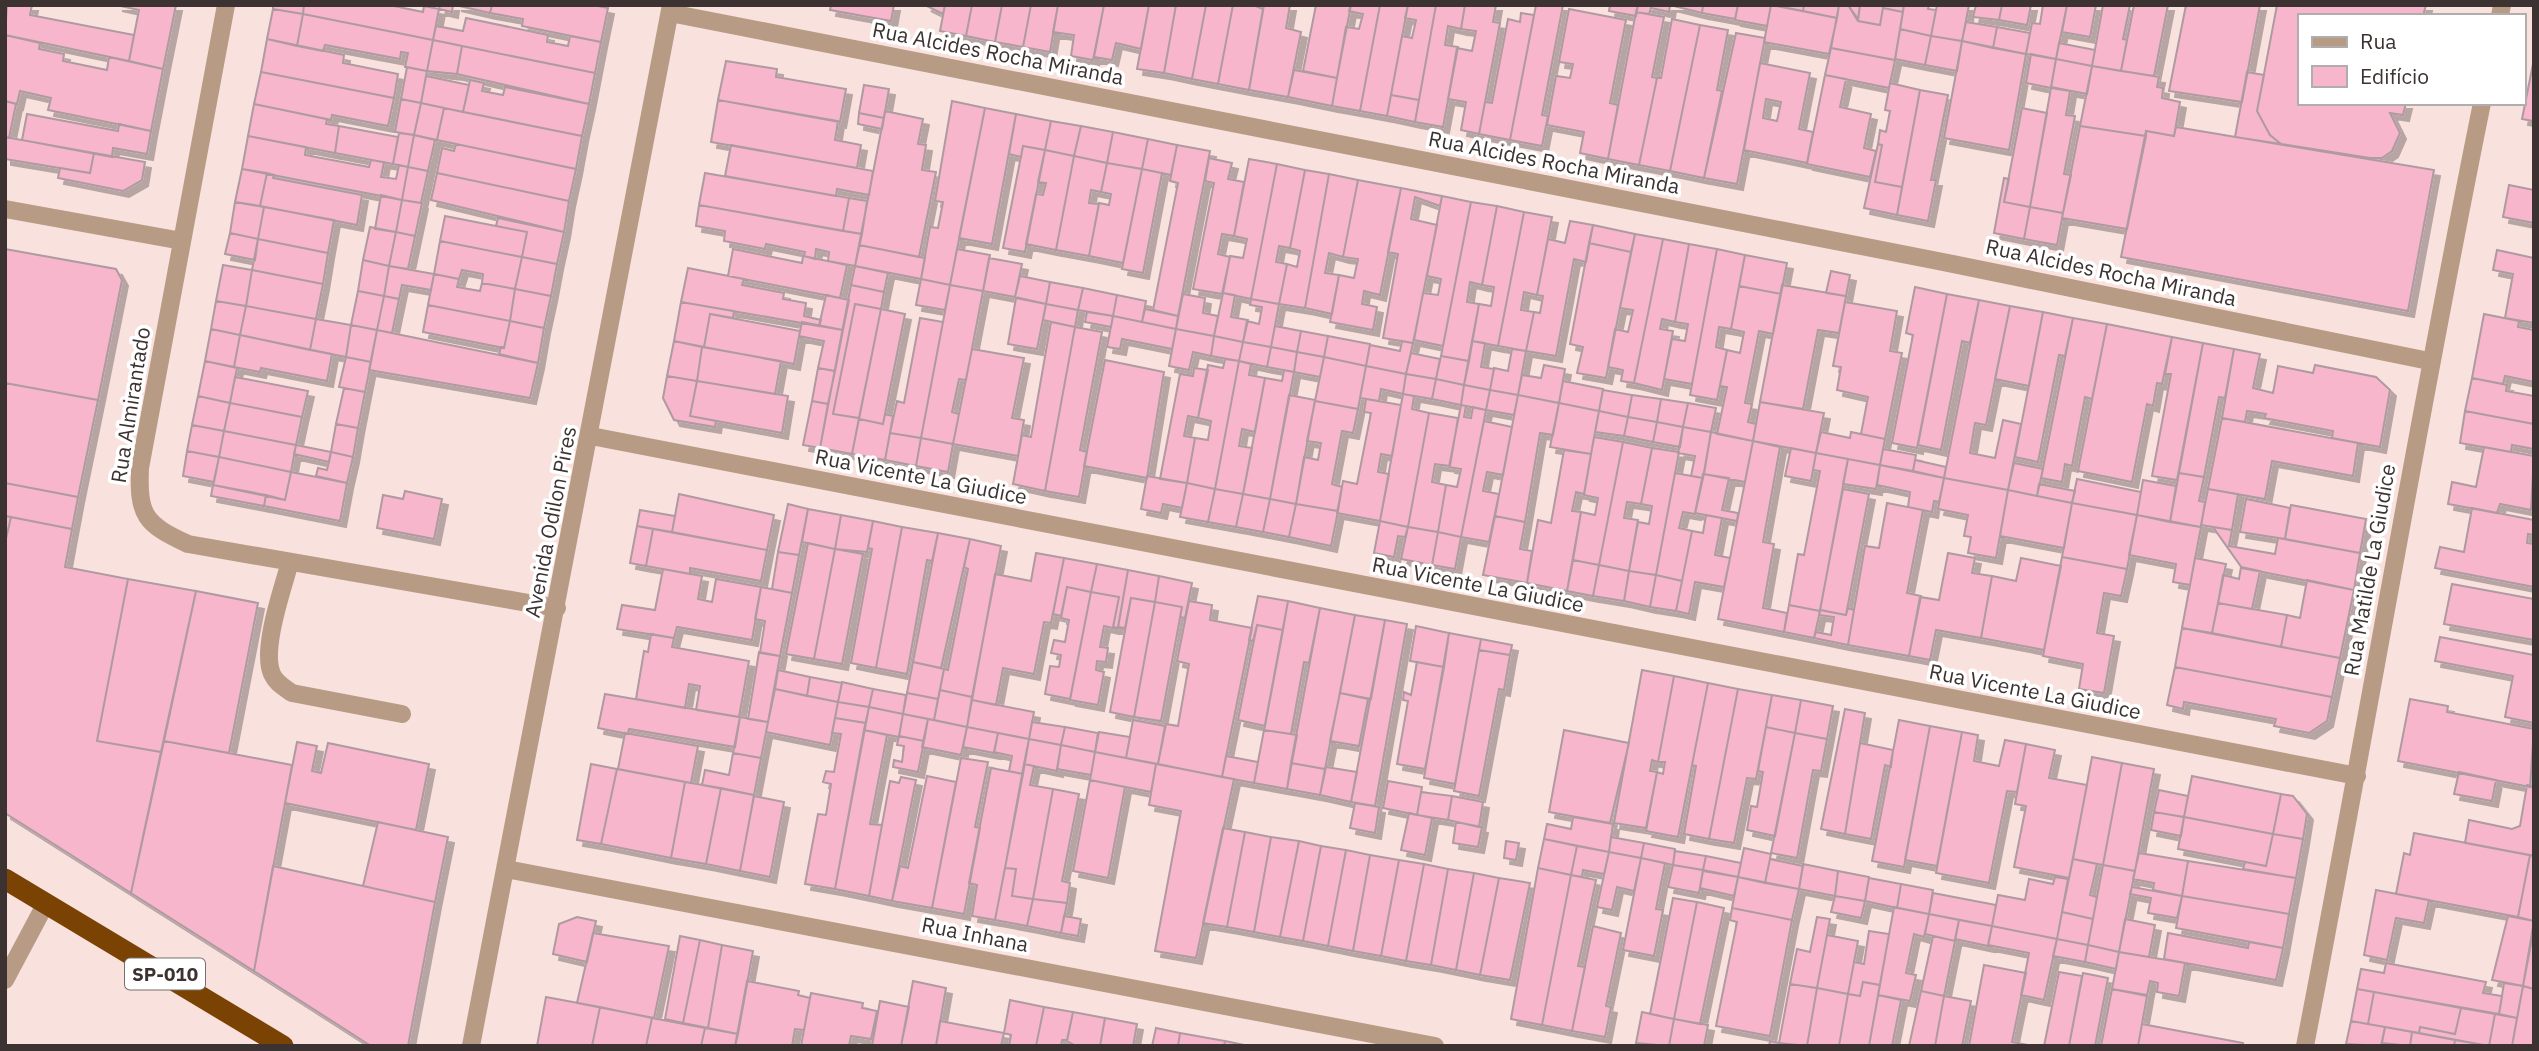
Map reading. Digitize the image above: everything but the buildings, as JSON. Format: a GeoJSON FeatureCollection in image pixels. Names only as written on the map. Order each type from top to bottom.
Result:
{"type":"FeatureCollection","features":[{"type":"Feature","properties":{"kind":"highway","name":"SP-010"},"geometry":{"type":"LineString","coordinates":[[5,879],[283,1046]]}},
{"type":"Feature","properties":{"kind":"street","name":"Rua Almirantado"},"geometry":{"type":"LineString","coordinates":[[226,5],[140,468],[139,501],[159,530],[188,544],[557,608]]}},
{"type":"Feature","properties":{"kind":"street","name":"Rua Alcides Rocha Miranda"},"geometry":{"type":"LineString","coordinates":[[670,9],[2429,361]]}},
{"type":"Feature","properties":{"kind":"street","name":"Avenida Odilon Pires"},"geometry":{"type":"LineString","coordinates":[[471,1046],[591,436],[670,9]]}},
{"type":"Feature","properties":{"kind":"street","name":"Rua Matilde La Giudice"},"geometry":{"type":"LineString","coordinates":[[2305,1046],[2357,776],[2429,361],[2482,105]]}},
{"type":"Feature","properties":{"kind":"street"},"geometry":{"type":"LineString","coordinates":[[5,209],[182,241]]}},
{"type":"Feature","properties":{"kind":"street","name":"Rua Vicente La Giudice"},"geometry":{"type":"LineString","coordinates":[[591,436],[2357,776]]}},
{"type":"Feature","properties":{"kind":"street"},"geometry":{"type":"LineString","coordinates":[[290,562],[276,614],[269,659],[277,682],[292,693],[402,714]]}},
{"type":"Feature","properties":{"kind":"street","name":"Rua Inhana"},"geometry":{"type":"LineString","coordinates":[[506,869],[1435,1046]]}},
{"type":"Feature","properties":{"kind":"street"},"geometry":{"type":"LineString","coordinates":[[5,980],[46,903]]}}]}
